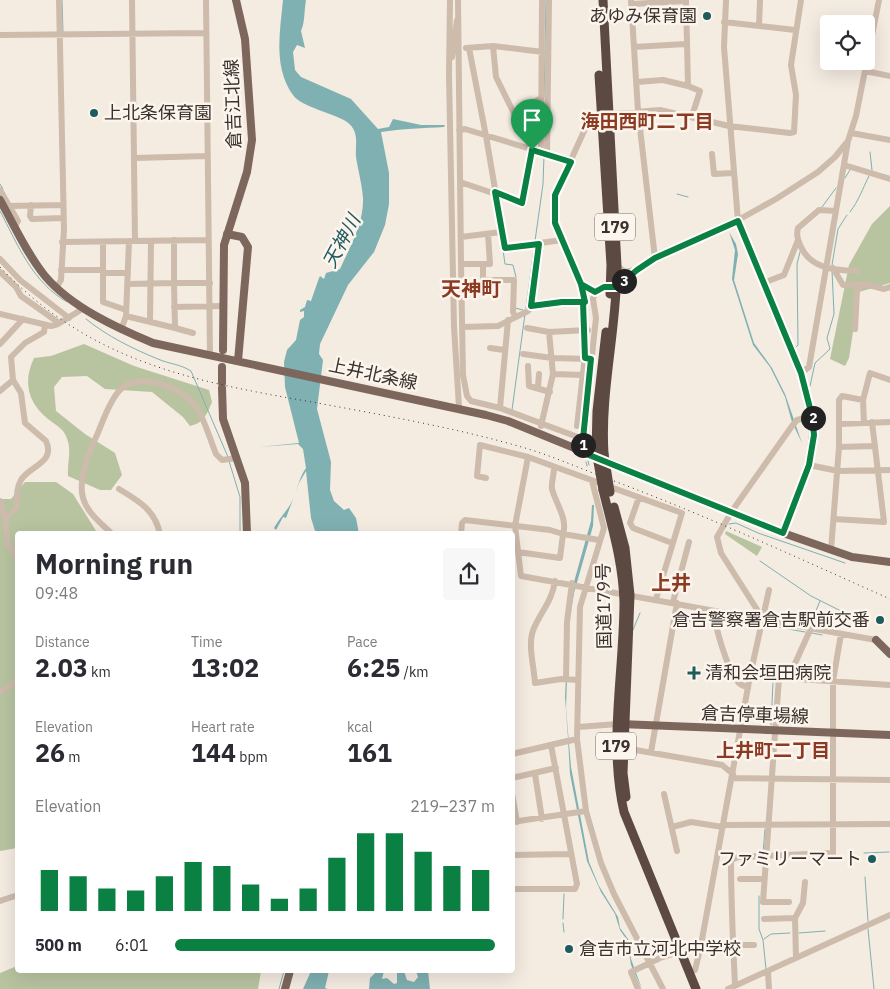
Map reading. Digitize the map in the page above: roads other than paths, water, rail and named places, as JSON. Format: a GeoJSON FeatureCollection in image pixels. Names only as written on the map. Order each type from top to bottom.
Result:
{"type":"FeatureCollection","features":[{"type":"Feature","properties":{"kind":"highway","name":"国道179号"},"geometry":{"type":"LineString","coordinates":[[597,0],[614,287]]}},
{"type":"Feature","properties":{"kind":"highway","name":"国道179号"},"geometry":{"type":"LineString","coordinates":[[603,0],[604,118],[617,266],[600,452],[606,491],[624,548],[627,594],[622,724],[616,773],[624,812],[684,951],[703,989]]}},
{"type":"Feature","properties":{"kind":"highway","name":"国道179号"},"geometry":{"type":"LineString","coordinates":[[622,724],[624,748],[623,773],[630,811],[684,951],[696,989]]}},
{"type":"Feature","properties":{"kind":"main road","name":"倉吉江北線"},"geometry":{"type":"LineString","coordinates":[[222,350],[224,245],[247,172],[252,140],[245,39],[236,0]]}},
{"type":"Feature","properties":{"kind":"main road","name":"上井北条線"},"geometry":{"type":"LineString","coordinates":[[0,200],[39,268],[56,288],[84,308],[121,330],[166,347],[459,407],[508,422],[783,533],[852,557],[887,562]]}},
{"type":"Feature","properties":{"kind":"main road"},"geometry":{"type":"LineString","coordinates":[[738,221],[801,373],[812,416],[814,435],[809,465],[783,533]]}},
{"type":"Feature","properties":{"kind":"main road"},"geometry":{"type":"LineString","coordinates":[[227,234],[242,237],[248,247],[240,362]]}},
{"type":"Feature","properties":{"kind":"main road"},"geometry":{"type":"LineString","coordinates":[[222,367],[223,419],[245,483],[247,531]]}},
{"type":"Feature","properties":{"kind":"main road"},"geometry":{"type":"LineString","coordinates":[[876,640],[890,654]]}},
{"type":"Feature","properties":{"kind":"main road","name":"倉吉停車場線"},"geometry":{"type":"LineString","coordinates":[[622,724],[890,735]]}},
{"type":"Feature","properties":{"kind":"main road"},"geometry":{"type":"LineString","coordinates":[[285,989],[289,973]]}},
{"type":"Feature","properties":{"kind":"street"},"geometry":{"type":"LineString","coordinates":[[56,288],[60,280],[63,218],[60,0]]}},
{"type":"Feature","properties":{"kind":"street"},"geometry":{"type":"LineString","coordinates":[[121,330],[126,313],[132,241],[135,158],[132,0]]}},
{"type":"Feature","properties":{"kind":"street"},"geometry":{"type":"LineString","coordinates":[[206,0],[207,240],[211,306],[210,356]]}},
{"type":"Feature","properties":{"kind":"street"},"geometry":{"type":"LineString","coordinates":[[450,0],[449,75],[454,327],[459,407]]}},
{"type":"Feature","properties":{"kind":"street"},"geometry":{"type":"LineString","coordinates":[[458,0],[459,48],[457,60],[463,375],[467,396],[471,401],[500,408],[541,426],[583,439]]}},
{"type":"Feature","properties":{"kind":"street"},"geometry":{"type":"LineString","coordinates":[[542,0],[541,98],[544,154]]}},
{"type":"Feature","properties":{"kind":"street"},"geometry":{"type":"LineString","coordinates":[[544,154],[550,0]]}},
{"type":"Feature","properties":{"kind":"street"},"geometry":{"type":"LineString","coordinates":[[655,258],[638,111],[631,2],[686,0],[685,44],[688,86]]}},
{"type":"Feature","properties":{"kind":"street"},"geometry":{"type":"LineString","coordinates":[[726,0],[724,22],[729,126],[738,221]]}},
{"type":"Feature","properties":{"kind":"street"},"geometry":{"type":"LineString","coordinates":[[759,26],[760,0]]}},
{"type":"Feature","properties":{"kind":"street"},"geometry":{"type":"LineString","coordinates":[[584,453],[583,439],[588,359],[583,302],[585,302],[581,284],[555,223],[555,199],[585,130],[593,121],[604,118],[638,111],[660,110],[729,126],[794,132],[796,95],[790,65],[794,30],[801,0]]}},
{"type":"Feature","properties":{"kind":"street"},"geometry":{"type":"LineString","coordinates":[[801,373],[809,367],[848,141],[865,71],[879,0]]}},
{"type":"Feature","properties":{"kind":"street"},"geometry":{"type":"LineString","coordinates":[[449,75],[456,23],[459,15]]}},
{"type":"Feature","properties":{"kind":"street"},"geometry":{"type":"LineString","coordinates":[[724,22],[794,30]]}},
{"type":"Feature","properties":{"kind":"street"},"geometry":{"type":"LineString","coordinates":[[0,35],[206,33]]}},
{"type":"Feature","properties":{"kind":"street"},"geometry":{"type":"LineString","coordinates":[[634,47],[685,44]]}},
{"type":"Feature","properties":{"kind":"street"},"geometry":{"type":"LineString","coordinates":[[459,48],[493,46],[549,53]]}},
{"type":"Feature","properties":{"kind":"street"},"geometry":{"type":"LineString","coordinates":[[460,182],[495,192],[522,203],[532,150],[496,77],[493,46]]}},
{"type":"Feature","properties":{"kind":"street"},"geometry":{"type":"LineString","coordinates":[[469,48],[505,248],[562,240]]}},
{"type":"Feature","properties":{"kind":"street"},"geometry":{"type":"LineString","coordinates":[[865,71],[890,76]]}},
{"type":"Feature","properties":{"kind":"street"},"geometry":{"type":"LineString","coordinates":[[637,82],[663,80],[700,91],[692,116]]}},
{"type":"Feature","properties":{"kind":"street"},"geometry":{"type":"LineString","coordinates":[[514,113],[541,98]]}},
{"type":"Feature","properties":{"kind":"street"},"geometry":{"type":"LineString","coordinates":[[459,130],[465,129],[571,162]]}},
{"type":"Feature","properties":{"kind":"street"},"geometry":{"type":"LineString","coordinates":[[851,133],[890,140]]}},
{"type":"Feature","properties":{"kind":"street"},"geometry":{"type":"LineString","coordinates":[[577,426],[583,376],[596,318],[593,299],[595,292],[604,287],[614,287],[655,258],[738,221],[818,172],[835,157],[848,141]]}},
{"type":"Feature","properties":{"kind":"street"},"geometry":{"type":"LineString","coordinates":[[712,154],[714,174],[732,173]]}},
{"type":"Feature","properties":{"kind":"street"},"geometry":{"type":"LineString","coordinates":[[135,158],[207,156]]}},
{"type":"Feature","properties":{"kind":"street"},"geometry":{"type":"LineString","coordinates":[[844,165],[890,179]]}},
{"type":"Feature","properties":{"kind":"street"},"geometry":{"type":"LineString","coordinates":[[0,190],[18,221],[15,226]]}},
{"type":"Feature","properties":{"kind":"street"},"geometry":{"type":"LineString","coordinates":[[9,206],[63,205]]}},
{"type":"Feature","properties":{"kind":"street"},"geometry":{"type":"LineString","coordinates":[[30,206],[30,216],[32,219],[63,218]]}},
{"type":"Feature","properties":{"kind":"street"},"geometry":{"type":"LineString","coordinates":[[763,283],[784,275],[798,240],[798,228],[819,210],[836,211]]}},
{"type":"Feature","properties":{"kind":"street"},"geometry":{"type":"LineString","coordinates":[[460,237],[501,232]]}},
{"type":"Feature","properties":{"kind":"street"},"geometry":{"type":"LineString","coordinates":[[461,264],[490,264],[488,234]]}},
{"type":"Feature","properties":{"kind":"street"},"geometry":{"type":"LineString","coordinates":[[174,240],[175,328]]}},
{"type":"Feature","properties":{"kind":"street"},"geometry":{"type":"LineString","coordinates":[[62,242],[207,240]]}},
{"type":"Feature","properties":{"kind":"street"},"geometry":{"type":"LineString","coordinates":[[798,240],[806,257],[818,266],[857,271]]}},
{"type":"Feature","properties":{"kind":"street"},"geometry":{"type":"LineString","coordinates":[[150,321],[151,241]]}},
{"type":"Feature","properties":{"kind":"street"},"geometry":{"type":"LineString","coordinates":[[103,242],[103,302],[126,313],[193,333]]}},
{"type":"Feature","properties":{"kind":"street"},"geometry":{"type":"LineString","coordinates":[[462,327],[498,326],[528,311],[531,306],[539,244]]}},
{"type":"Feature","properties":{"kind":"street"},"geometry":{"type":"LineString","coordinates":[[0,259],[20,280],[69,318]]}},
{"type":"Feature","properties":{"kind":"street"},"geometry":{"type":"LineString","coordinates":[[483,264],[483,280],[514,280],[513,312],[515,316]]}},
{"type":"Feature","properties":{"kind":"street"},"geometry":{"type":"LineString","coordinates":[[617,266],[625,272],[637,270]]}},
{"type":"Feature","properties":{"kind":"street"},"geometry":{"type":"LineString","coordinates":[[833,268],[843,285],[865,284],[878,289],[890,287]]}},
{"type":"Feature","properties":{"kind":"street"},"geometry":{"type":"LineString","coordinates":[[60,270],[128,273]]}},
{"type":"Feature","properties":{"kind":"street"},"geometry":{"type":"LineString","coordinates":[[0,272],[16,287],[21,296],[60,323]]}},
{"type":"Feature","properties":{"kind":"street"},"geometry":{"type":"LineString","coordinates":[[128,284],[210,283]]}},
{"type":"Feature","properties":{"kind":"street"},"geometry":{"type":"LineString","coordinates":[[581,284],[595,292]]}},
{"type":"Feature","properties":{"kind":"street"},"geometry":{"type":"LineString","coordinates":[[855,328],[857,290],[865,284]]}},
{"type":"Feature","properties":{"kind":"street"},"geometry":{"type":"LineString","coordinates":[[531,306],[562,302],[583,302]]}},
{"type":"Feature","properties":{"kind":"street"},"geometry":{"type":"LineString","coordinates":[[174,307],[223,306]]}},
{"type":"Feature","properties":{"kind":"street"},"geometry":{"type":"LineString","coordinates":[[0,314],[45,325],[60,323],[84,308]]}},
{"type":"Feature","properties":{"kind":"street"},"geometry":{"type":"LineString","coordinates":[[0,344],[23,319]]}},
{"type":"Feature","properties":{"kind":"street"},"geometry":{"type":"LineString","coordinates":[[500,408],[508,320]]}},
{"type":"Feature","properties":{"kind":"street"},"geometry":{"type":"LineString","coordinates":[[5,518],[17,507],[17,496],[22,479],[45,460],[48,445],[25,423],[21,393],[13,380],[11,357],[25,343],[44,332],[45,325]]}},
{"type":"Feature","properties":{"kind":"street"},"geometry":{"type":"LineString","coordinates":[[527,328],[549,332],[594,330]]}},
{"type":"Feature","properties":{"kind":"street"},"geometry":{"type":"LineString","coordinates":[[541,426],[553,374],[549,332]]}},
{"type":"Feature","properties":{"kind":"street"},"geometry":{"type":"LineString","coordinates":[[490,348],[504,350]]}},
{"type":"Feature","properties":{"kind":"street"},"geometry":{"type":"LineString","coordinates":[[523,354],[552,358],[588,359]]}},
{"type":"Feature","properties":{"kind":"street"},"geometry":{"type":"LineString","coordinates":[[528,366],[529,386],[538,387],[538,390],[550,392]]}},
{"type":"Feature","properties":{"kind":"street"},"geometry":{"type":"LineString","coordinates":[[864,423],[863,400],[870,373],[890,380]]}},
{"type":"Feature","properties":{"kind":"street"},"geometry":{"type":"LineString","coordinates":[[538,387],[539,374]]}},
{"type":"Feature","properties":{"kind":"street"},"geometry":{"type":"LineString","coordinates":[[553,374],[583,376]]}},
{"type":"Feature","properties":{"kind":"street"},"geometry":{"type":"LineString","coordinates":[[0,390],[13,380]]}},
{"type":"Feature","properties":{"kind":"street"},"geometry":{"type":"LineString","coordinates":[[109,531],[93,515],[83,498],[83,483],[93,445],[114,400],[128,384],[145,381],[158,384],[185,396],[197,408],[216,454],[222,460],[237,458]]}},
{"type":"Feature","properties":{"kind":"street"},"geometry":{"type":"LineString","coordinates":[[831,550],[838,471],[840,400],[842,396],[863,400]]}},
{"type":"Feature","properties":{"kind":"street"},"geometry":{"type":"LineString","coordinates":[[763,619],[718,547],[717,537],[732,511],[792,426],[797,420],[812,416]]}},
{"type":"Feature","properties":{"kind":"street"},"geometry":{"type":"LineString","coordinates":[[834,519],[884,522],[872,422]]}},
{"type":"Feature","properties":{"kind":"street"},"geometry":{"type":"LineString","coordinates":[[840,424],[890,422]]}},
{"type":"Feature","properties":{"kind":"street"},"geometry":{"type":"LineString","coordinates":[[486,478],[477,476],[480,445],[528,457],[554,468],[682,512],[656,599]]}},
{"type":"Feature","properties":{"kind":"street"},"geometry":{"type":"LineString","coordinates":[[839,447],[874,446]]}},
{"type":"Feature","properties":{"kind":"street"},"geometry":{"type":"LineString","coordinates":[[528,457],[515,526],[521,576],[572,583],[876,640]]}},
{"type":"Feature","properties":{"kind":"street"},"geometry":{"type":"LineString","coordinates":[[809,465],[838,471],[890,470]]}},
{"type":"Feature","properties":{"kind":"street"},"geometry":{"type":"LineString","coordinates":[[518,552],[560,558],[565,520],[556,505],[552,489],[554,468]]}},
{"type":"Feature","properties":{"kind":"street"},"geometry":{"type":"LineString","coordinates":[[592,481],[604,528],[580,607],[577,739],[586,811],[601,863],[621,908],[663,989]]}},
{"type":"Feature","properties":{"kind":"street"},"geometry":{"type":"LineString","coordinates":[[119,489],[148,508],[157,522],[159,531]]}},
{"type":"Feature","properties":{"kind":"street"},"geometry":{"type":"LineString","coordinates":[[639,497],[630,523],[633,528],[672,542]]}},
{"type":"Feature","properties":{"kind":"street"},"geometry":{"type":"LineString","coordinates":[[0,501],[5,518],[8,544],[15,555]]}},
{"type":"Feature","properties":{"kind":"street"},"geometry":{"type":"LineString","coordinates":[[461,531],[462,522],[465,520],[550,530],[599,540]]}},
{"type":"Feature","properties":{"kind":"street"},"geometry":{"type":"LineString","coordinates":[[651,752],[675,602],[689,542]]}},
{"type":"Feature","properties":{"kind":"street"},"geometry":{"type":"LineString","coordinates":[[555,581],[552,596],[533,629],[531,642],[535,683],[566,679],[578,680]]}},
{"type":"Feature","properties":{"kind":"street"},"geometry":{"type":"LineString","coordinates":[[566,679],[567,622],[572,583]]}},
{"type":"Feature","properties":{"kind":"street"},"geometry":{"type":"LineString","coordinates":[[695,970],[724,826],[750,676],[769,590]]}},
{"type":"Feature","properties":{"kind":"street"},"geometry":{"type":"LineString","coordinates":[[714,611],[715,622],[728,662],[738,682],[748,688]]}},
{"type":"Feature","properties":{"kind":"street"},"geometry":{"type":"LineString","coordinates":[[788,679],[810,628]]}},
{"type":"Feature","properties":{"kind":"street"},"geometry":{"type":"LineString","coordinates":[[735,986],[731,860],[738,857],[833,853],[833,681],[842,634]]}},
{"type":"Feature","properties":{"kind":"street"},"geometry":{"type":"LineString","coordinates":[[750,676],[890,685]]}},
{"type":"Feature","properties":{"kind":"street"},"geometry":{"type":"LineString","coordinates":[[779,677],[765,857],[764,902],[789,902]]}},
{"type":"Feature","properties":{"kind":"street"},"geometry":{"type":"LineString","coordinates":[[0,692],[15,683]]}},
{"type":"Feature","properties":{"kind":"street"},"geometry":{"type":"LineString","coordinates":[[578,727],[622,724]]}},
{"type":"Feature","properties":{"kind":"street"},"geometry":{"type":"LineString","coordinates":[[515,753],[577,739]]}},
{"type":"Feature","properties":{"kind":"street"},"geometry":{"type":"LineString","coordinates":[[515,889],[575,889],[577,884],[551,745]]}},
{"type":"Feature","properties":{"kind":"street"},"geometry":{"type":"LineString","coordinates":[[624,748],[722,765],[732,776],[771,780],[890,780]]}},
{"type":"Feature","properties":{"kind":"street"},"geometry":{"type":"LineString","coordinates":[[515,777],[556,768]]}},
{"type":"Feature","properties":{"kind":"street"},"geometry":{"type":"LineString","coordinates":[[535,774],[542,819]]}},
{"type":"Feature","properties":{"kind":"street"},"geometry":{"type":"LineString","coordinates":[[664,794],[678,851]]}},
{"type":"Feature","properties":{"kind":"street"},"geometry":{"type":"LineString","coordinates":[[515,822],[586,811]]}},
{"type":"Feature","properties":{"kind":"street"},"geometry":{"type":"LineString","coordinates":[[672,827],[691,822],[724,826],[890,824]]}},
{"type":"Feature","properties":{"kind":"street"},"geometry":{"type":"LineString","coordinates":[[515,855],[570,854]]}},
{"type":"Feature","properties":{"kind":"street"},"geometry":{"type":"LineString","coordinates":[[740,879],[764,880]]}},
{"type":"Feature","properties":{"kind":"street"},"geometry":{"type":"LineString","coordinates":[[796,958],[795,918],[803,902],[805,882]]}},
{"type":"Feature","properties":{"kind":"street"},"geometry":{"type":"LineString","coordinates":[[0,901],[15,896]]}},
{"type":"Feature","properties":{"kind":"street"},"geometry":{"type":"LineString","coordinates":[[728,989],[890,915]]}},
{"type":"Feature","properties":{"kind":"street"},"geometry":{"type":"LineString","coordinates":[[764,919],[795,918]]}},
{"type":"Feature","properties":{"kind":"street"},"geometry":{"type":"LineString","coordinates":[[638,989],[631,972],[701,945]]}},
{"type":"Feature","properties":{"kind":"street"},"geometry":{"type":"LineString","coordinates":[[733,945],[754,945]]}},
{"type":"Feature","properties":{"kind":"street"},"geometry":{"type":"LineString","coordinates":[[768,972],[769,989]]}},
{"type":"Feature","properties":{"kind":"water"},"geometry":{"type":"Polygon","coordinates":[[[283,0],[306,0],[301,31],[305,48],[297,45],[293,52],[295,70],[301,77],[351,99],[378,129],[389,127],[393,119],[421,125],[445,125],[444,127],[381,132],[389,173],[389,204],[385,225],[374,252],[348,285],[320,344],[319,354],[323,360],[317,409],[331,462],[330,490],[334,501],[344,510],[349,508],[356,518],[358,531],[315,531],[311,518],[306,471],[295,493],[301,477],[306,468],[303,449],[298,444],[259,447],[299,443],[285,387],[284,362],[287,350],[296,340],[300,320],[304,317],[304,311],[300,312],[300,310],[305,307],[307,300],[311,301],[320,276],[324,279],[326,273],[340,269],[356,235],[363,207],[354,130],[347,122],[303,103],[293,95],[287,84],[280,61],[280,24],[283,0]]]}},
{"type":"Feature","properties":{"kind":"water"},"geometry":{"type":"Polygon","coordinates":[[[729,232],[736,244],[738,254],[734,280],[754,343],[772,368],[785,394],[802,443],[792,422],[785,397],[770,367],[753,345],[732,279],[735,250],[729,232]]]}},
{"type":"Feature","properties":{"kind":"water"},"geometry":{"type":"Polygon","coordinates":[[[294,497],[286,518],[283,517],[276,530],[274,528],[294,497]]]}},
{"type":"Feature","properties":{"kind":"water"},"geometry":{"type":"Polygon","coordinates":[[[592,505],[594,505],[593,526],[574,593],[569,623],[566,708],[571,767],[589,862],[599,886],[618,917],[620,928],[628,939],[631,959],[642,989],[631,965],[627,940],[620,930],[615,914],[601,892],[587,861],[570,774],[568,739],[534,746],[568,738],[565,697],[569,614],[574,582],[591,521],[592,505]]]}},
{"type":"Feature","properties":{"kind":"water"},"geometry":{"type":"Polygon","coordinates":[[[310,973],[329,973],[325,988],[328,989],[303,989],[310,973]]]}},
{"type":"Feature","properties":{"kind":"water"},"geometry":{"type":"Polygon","coordinates":[[[375,973],[384,973],[382,979],[387,978],[394,984],[397,983],[397,973],[405,973],[407,980],[414,982],[418,977],[417,973],[428,973],[430,989],[369,989],[370,978],[375,973]]]}},
{"type":"Feature","properties":{"kind":"waterway"},"geometry":{"type":"LineString","coordinates":[[62,0],[63,32]]}},
{"type":"Feature","properties":{"kind":"waterway"},"geometry":{"type":"LineString","coordinates":[[545,49],[546,0]]}},
{"type":"Feature","properties":{"kind":"waterway"},"geometry":{"type":"LineString","coordinates":[[544,97],[545,53]]}},
{"type":"Feature","properties":{"kind":"waterway"},"geometry":{"type":"LineString","coordinates":[[870,152],[872,170]]}},
{"type":"Feature","properties":{"kind":"waterway"},"geometry":{"type":"LineString","coordinates":[[535,241],[543,184],[544,156]]}},
{"type":"Feature","properties":{"kind":"waterway"},"geometry":{"type":"LineString","coordinates":[[845,178],[850,170]]}},
{"type":"Feature","properties":{"kind":"waterway"},"geometry":{"type":"LineString","coordinates":[[850,212],[869,176]]}},
{"type":"Feature","properties":{"kind":"waterway"},"geometry":{"type":"LineString","coordinates":[[0,184],[3,189]]}},
{"type":"Feature","properties":{"kind":"waterway"},"geometry":{"type":"LineString","coordinates":[[822,207],[836,188]]}},
{"type":"Feature","properties":{"kind":"waterway"},"geometry":{"type":"LineString","coordinates":[[677,194],[688,197]]}},
{"type":"Feature","properties":{"kind":"waterway"},"geometry":{"type":"LineString","coordinates":[[0,211],[27,262],[35,273],[55,294],[67,302]]}},
{"type":"Feature","properties":{"kind":"waterway"},"geometry":{"type":"LineString","coordinates":[[832,265],[838,229],[847,215]]}},
{"type":"Feature","properties":{"kind":"waterway"},"geometry":{"type":"LineString","coordinates":[[526,308],[534,248]]}},
{"type":"Feature","properties":{"kind":"waterway"},"geometry":{"type":"LineString","coordinates":[[503,250],[505,264],[513,265],[516,277]]}},
{"type":"Feature","properties":{"kind":"waterway"},"geometry":{"type":"LineString","coordinates":[[795,348],[798,345],[797,264],[800,252]]}},
{"type":"Feature","properties":{"kind":"waterway"},"geometry":{"type":"LineString","coordinates":[[810,386],[815,363],[830,349],[827,338],[834,314],[832,270]]}},
{"type":"Feature","properties":{"kind":"waterway"},"geometry":{"type":"LineString","coordinates":[[515,308],[523,310]]}},
{"type":"Feature","properties":{"kind":"waterway"},"geometry":{"type":"LineString","coordinates":[[512,410],[525,314]]}},
{"type":"Feature","properties":{"kind":"waterway"},"geometry":{"type":"LineString","coordinates":[[86,319],[130,346],[162,361],[191,371],[228,457]]}},
{"type":"Feature","properties":{"kind":"waterway"},"geometry":{"type":"LineString","coordinates":[[229,461],[240,497],[240,531]]}},
{"type":"Feature","properties":{"kind":"waterway"},"geometry":{"type":"LineString","coordinates":[[588,461],[589,465]]}},
{"type":"Feature","properties":{"kind":"waterway"},"geometry":{"type":"LineString","coordinates":[[586,462],[587,466]]}},
{"type":"Feature","properties":{"kind":"waterway"},"geometry":{"type":"LineString","coordinates":[[729,524],[736,523],[758,533],[845,563]]}},
{"type":"Feature","properties":{"kind":"waterway"},"geometry":{"type":"LineString","coordinates":[[760,561],[811,596],[849,615]]}},
{"type":"Feature","properties":{"kind":"waterway"},"geometry":{"type":"LineString","coordinates":[[810,625],[820,601]]}},
{"type":"Feature","properties":{"kind":"waterway"},"geometry":{"type":"LineString","coordinates":[[633,630],[640,613]]}},
{"type":"Feature","properties":{"kind":"waterway"},"geometry":{"type":"LineString","coordinates":[[688,624],[692,615]]}},
{"type":"Feature","properties":{"kind":"waterway"},"geometry":{"type":"LineString","coordinates":[[726,616],[757,622]]}},
{"type":"Feature","properties":{"kind":"waterway"},"geometry":{"type":"LineString","coordinates":[[766,625],[805,632]]}},
{"type":"Feature","properties":{"kind":"waterway"},"geometry":{"type":"LineString","coordinates":[[812,633],[822,635]]}},
{"type":"Feature","properties":{"kind":"waterway"},"geometry":{"type":"LineString","coordinates":[[771,725],[773,682]]}},
{"type":"Feature","properties":{"kind":"waterway"},"geometry":{"type":"LineString","coordinates":[[763,854],[765,829]]}},
{"type":"Feature","properties":{"kind":"waterway"},"geometry":{"type":"LineString","coordinates":[[864,853],[889,852]]}},
{"type":"Feature","properties":{"kind":"waterway"},"geometry":{"type":"LineString","coordinates":[[865,877],[868,921]]}},
{"type":"Feature","properties":{"kind":"waterway"},"geometry":{"type":"LineString","coordinates":[[563,919],[564,894]]}},
{"type":"Feature","properties":{"kind":"waterway"},"geometry":{"type":"LineString","coordinates":[[759,896],[759,929],[763,940],[766,969]]}},
{"type":"Feature","properties":{"kind":"waterway"},"geometry":{"type":"LineString","coordinates":[[563,923],[564,932]]}},
{"type":"Feature","properties":{"kind":"waterway"},"geometry":{"type":"LineString","coordinates":[[868,929],[874,989]]}},
{"type":"Feature","properties":{"kind":"waterway"},"geometry":{"type":"LineString","coordinates":[[799,933],[825,931]]}},
{"type":"Feature","properties":{"kind":"waterway"},"geometry":{"type":"LineString","coordinates":[[764,939],[771,934],[790,933]]}},
{"type":"Feature","properties":{"kind":"waterway"},"geometry":{"type":"LineString","coordinates":[[279,989],[283,973]]}},
{"type":"Feature","properties":{"kind":"railway"},"geometry":{"type":"LineString","coordinates":[[0,267],[34,299],[69,325],[106,345],[144,362],[183,375],[224,385],[446,428],[535,451],[678,506],[890,599]]}},
{"type":"Feature","properties":{"kind":"place","name":"あゆみ保育園"},"geometry":{"type":"Point","coordinates":[707,16]}},
{"type":"Feature","properties":{"kind":"place","name":"上北条保育園"},"geometry":{"type":"Point","coordinates":[94,113]}},
{"type":"Feature","properties":{"kind":"place","name":"倉吉警察署倉吉駅前交番"},"geometry":{"type":"Point","coordinates":[880,620]}},
{"type":"Feature","properties":{"kind":"place","name":"清和会垣田病院"},"geometry":{"type":"Point","coordinates":[694,673]}},
{"type":"Feature","properties":{"kind":"place","name":"ファミリーマート"},"geometry":{"type":"Point","coordinates":[872,859]}},
{"type":"Feature","properties":{"kind":"place","name":"倉吉市立河北中学校"},"geometry":{"type":"Point","coordinates":[569,949]}},
{"type":"Feature","properties":{"kind":"district","name":"海田西町二丁目"},"geometry":{"type":"Point","coordinates":[647,121]}},
{"type":"Feature","properties":{"kind":"district","name":"天神町"},"geometry":{"type":"Point","coordinates":[471,289]}},
{"type":"Feature","properties":{"kind":"district","name":"上井"},"geometry":{"type":"Point","coordinates":[671,583]}},
{"type":"Feature","properties":{"kind":"district","name":"上井町二丁目"},"geometry":{"type":"Point","coordinates":[773,750]}},
{"type":"Feature","properties":{"kind":"water label","name":"天神川"},"geometry":{"type":"Point","coordinates":[341,241]}}]}
